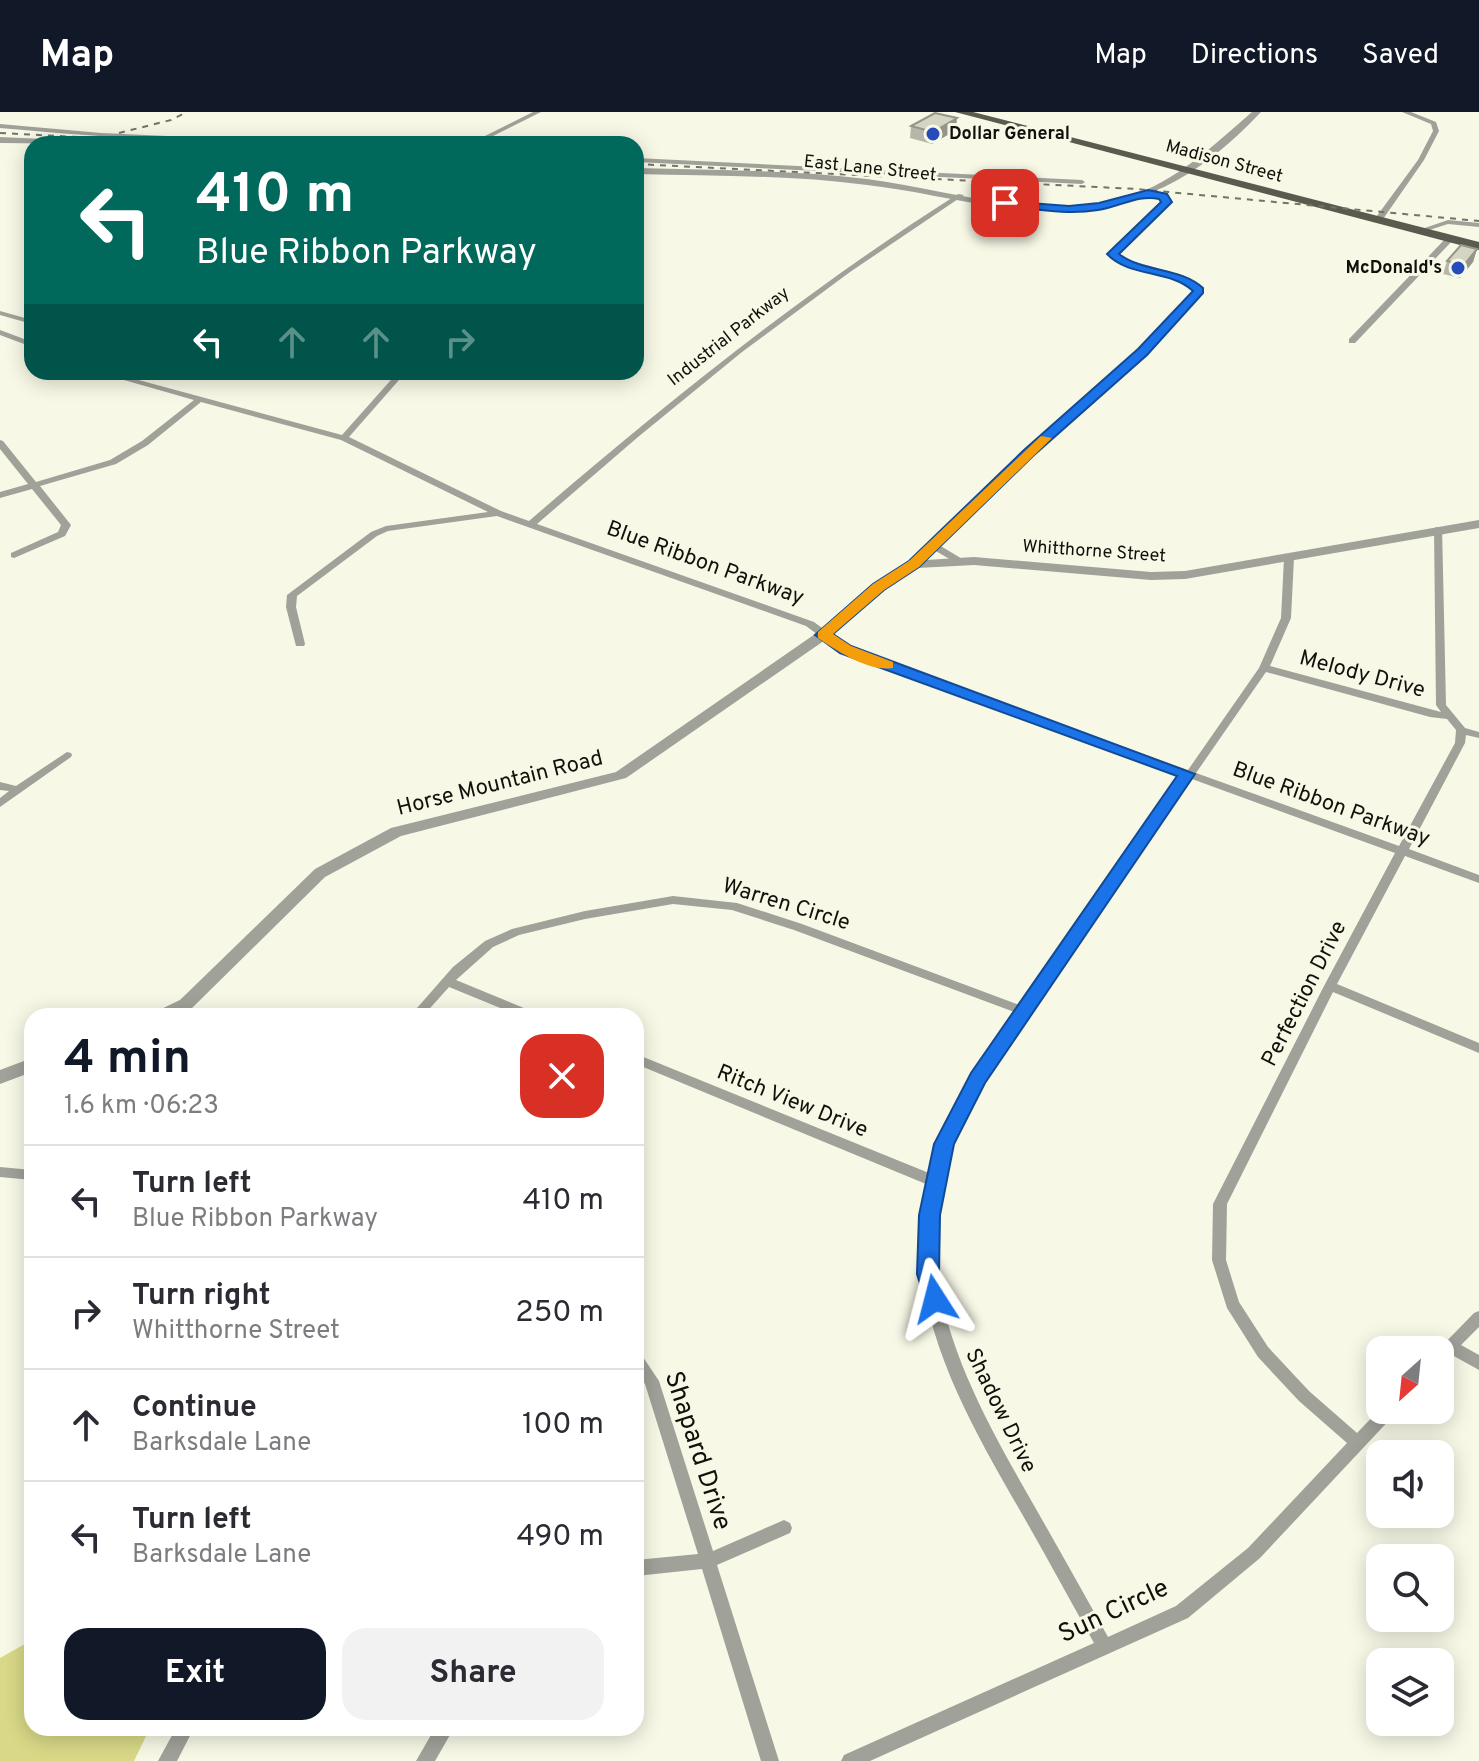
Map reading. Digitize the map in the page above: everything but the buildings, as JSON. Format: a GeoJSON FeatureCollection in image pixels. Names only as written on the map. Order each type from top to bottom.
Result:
{"type":"FeatureCollection","features":[{"type":"Feature","properties":{"kind":"main road","name":"Madison Street"},"geometry":{"type":"LineString","coordinates":[[960,112],[1479,246]]}},
{"type":"Feature","properties":{"kind":"street"},"geometry":{"type":"LineString","coordinates":[[488,136],[538,112]]}},
{"type":"Feature","properties":{"kind":"street","name":"East Lane Street"},"geometry":{"type":"LineString","coordinates":[[644,171],[863,182],[1069,209],[1100,207],[1148,193],[1188,171],[1257,112]]}},
{"type":"Feature","properties":{"kind":"street"},"geometry":{"type":"LineString","coordinates":[[1378,220],[1421,160],[1436,131],[1434,123],[1405,112]]}},
{"type":"Feature","properties":{"kind":"street"},"geometry":{"type":"LineString","coordinates":[[0,126],[123,136]]}},
{"type":"Feature","properties":{"kind":"street"},"geometry":{"type":"LineString","coordinates":[[0,140],[24,141]]}},
{"type":"Feature","properties":{"kind":"street"},"geometry":{"type":"LineString","coordinates":[[644,160],[1082,182]]}},
{"type":"Feature","properties":{"kind":"street"},"geometry":{"type":"LineString","coordinates":[[823,635],[878,587],[914,564],[1028,453],[1131,363],[1199,291],[1188,280],[1127,265],[1114,258],[1116,249],[1166,202],[1163,197],[1148,193]]}},
{"type":"Feature","properties":{"kind":"street","name":"Industrial Parkway"},"geometry":{"type":"LineString","coordinates":[[532,523],[647,422],[742,347],[868,252],[960,195]]}},
{"type":"Feature","properties":{"kind":"street"},"geometry":{"type":"LineString","coordinates":[[1420,231],[1448,222],[1479,225]]}},
{"type":"Feature","properties":{"kind":"street"},"geometry":{"type":"LineString","coordinates":[[1352,341],[1450,239]]}},
{"type":"Feature","properties":{"kind":"street"},"geometry":{"type":"LineString","coordinates":[[0,313],[24,320]]}},
{"type":"Feature","properties":{"kind":"street"},"geometry":{"type":"LineString","coordinates":[[0,332],[24,342]]}},
{"type":"Feature","properties":{"kind":"street","name":"Blue Ribbon Parkway"},"geometry":{"type":"LineString","coordinates":[[128,380],[344,438],[498,513],[810,624],[845,650],[1479,879]]}},
{"type":"Feature","properties":{"kind":"street"},"geometry":{"type":"LineString","coordinates":[[135,380],[138,383]]}},
{"type":"Feature","properties":{"kind":"street"},"geometry":{"type":"LineString","coordinates":[[344,438],[395,380]]}},
{"type":"Feature","properties":{"kind":"street"},"geometry":{"type":"LineString","coordinates":[[0,495],[113,462],[145,443],[200,399]]}},
{"type":"Feature","properties":{"kind":"street"},"geometry":{"type":"LineString","coordinates":[[0,443],[63,521],[64,532],[14,555]]}},
{"type":"Feature","properties":{"kind":"street"},"geometry":{"type":"LineString","coordinates":[[300,644],[291,607],[292,595],[374,534],[386,529],[498,513]]}},
{"type":"Feature","properties":{"kind":"street","name":"Whitthorne Street"},"geometry":{"type":"LineString","coordinates":[[914,564],[961,562],[1165,577],[1479,524]]}},
{"type":"Feature","properties":{"kind":"street"},"geometry":{"type":"LineString","coordinates":[[1439,529],[1441,705],[1461,730],[1479,735]]}},
{"type":"Feature","properties":{"kind":"street"},"geometry":{"type":"LineString","coordinates":[[933,545],[961,562]]}},
{"type":"Feature","properties":{"kind":"street","name":"Shadow Drive"},"geometry":{"type":"LineString","coordinates":[[1105,1647],[972,1409],[947,1349],[928,1274],[934,1181],[944,1144],[978,1079],[1187,774],[1264,668],[1286,618],[1289,558]]}},
{"type":"Feature","properties":{"kind":"street","name":"Horse Mountain Road"},"geometry":{"type":"LineString","coordinates":[[178,1008],[186,1004],[320,873],[396,832],[621,775],[823,635]]}},
{"type":"Feature","properties":{"kind":"street","name":"Melody Drive"},"geometry":{"type":"LineString","coordinates":[[1264,668],[1434,715],[1450,716]]}},
{"type":"Feature","properties":{"kind":"street","name":"Perfection Drive"},"geometry":{"type":"LineString","coordinates":[[1357,1442],[1304,1396],[1263,1352],[1232,1304],[1219,1260],[1220,1204],[1330,986],[1460,743],[1461,730]]}},
{"type":"Feature","properties":{"kind":"street"},"geometry":{"type":"LineString","coordinates":[[0,803],[67,755]]}},
{"type":"Feature","properties":{"kind":"street"},"geometry":{"type":"LineString","coordinates":[[0,786],[18,790]]}},
{"type":"Feature","properties":{"kind":"street","name":"Warren Circle"},"geometry":{"type":"LineString","coordinates":[[423,1008],[471,957],[516,932],[673,900],[708,902],[812,931],[1024,1011]]}},
{"type":"Feature","properties":{"kind":"street"},"geometry":{"type":"LineString","coordinates":[[447,981],[513,1008]]}},
{"type":"Feature","properties":{"kind":"street"},"geometry":{"type":"LineString","coordinates":[[1330,986],[1479,1048]]}},
{"type":"Feature","properties":{"kind":"street","name":"Ritch View Drive"},"geometry":{"type":"LineString","coordinates":[[644,1062],[934,1181]]}},
{"type":"Feature","properties":{"kind":"street"},"geometry":{"type":"LineString","coordinates":[[0,1077],[24,1068]]}},
{"type":"Feature","properties":{"kind":"street"},"geometry":{"type":"LineString","coordinates":[[0,1172],[24,1174]]}},
{"type":"Feature","properties":{"kind":"street"},"geometry":{"type":"LineString","coordinates":[[1454,1343],[1479,1317]]}},
{"type":"Feature","properties":{"kind":"street"},"geometry":{"type":"LineString","coordinates":[[1454,1356],[1479,1363]]}},
{"type":"Feature","properties":{"kind":"street","name":"Shapard Drive"},"geometry":{"type":"LineString","coordinates":[[644,1370],[652,1381],[707,1561]]}},
{"type":"Feature","properties":{"kind":"street","name":"Sun Circle"},"geometry":{"type":"LineString","coordinates":[[850,1761],[1182,1612],[1242,1563],[1375,1424]]}},
{"type":"Feature","properties":{"kind":"street"},"geometry":{"type":"LineString","coordinates":[[644,1567],[707,1561],[784,1528]]}},
{"type":"Feature","properties":{"kind":"street"},"geometry":{"type":"LineString","coordinates":[[707,1561],[770,1761]]}},
{"type":"Feature","properties":{"kind":"street"},"geometry":{"type":"LineString","coordinates":[[167,1761],[181,1736]]}},
{"type":"Feature","properties":{"kind":"street"},"geometry":{"type":"LineString","coordinates":[[425,1761],[440,1736]]}},
{"type":"Feature","properties":{"kind":"shaded area"},"geometry":{"type":"Polygon","coordinates":[[[24,1644],[24,1736],[146,1736],[134,1761],[0,1761],[0,1658],[24,1644]]]}},
{"type":"Feature","properties":{"kind":"railway"},"geometry":{"type":"LineString","coordinates":[[119,133],[171,120],[187,112]]}},
{"type":"Feature","properties":{"kind":"railway"},"geometry":{"type":"LineString","coordinates":[[0,133],[58,136]]}},
{"type":"Feature","properties":{"kind":"railway"},"geometry":{"type":"LineString","coordinates":[[644,164],[1136,189],[1479,221]]}},
{"type":"Feature","properties":{"kind":"slow traffic"},"geometry":{"type":"LineString","coordinates":[[887,665],[845,650],[823,635],[878,587],[914,564],[1046,438]]}},
{"type":"Feature","properties":{"kind":"place","name":"Dollar General"},"geometry":{"type":"Point","coordinates":[933,134]}},
{"type":"Feature","properties":{"kind":"place","name":"McDonald's"},"geometry":{"type":"Point","coordinates":[1458,268]}},
{"type":"Feature","properties":{"kind":"route"},"geometry":{"type":"LineString","coordinates":[[935,1299],[928,1274],[929,1215],[944,1144],[978,1079],[1187,774],[845,650],[823,635],[878,587],[914,564],[1028,453],[1143,352],[1199,291],[1188,280],[1127,265],[1112,254],[1166,202],[1167,199],[1163,197],[1148,193],[1100,207],[1069,209],[1005,203]]}}]}
